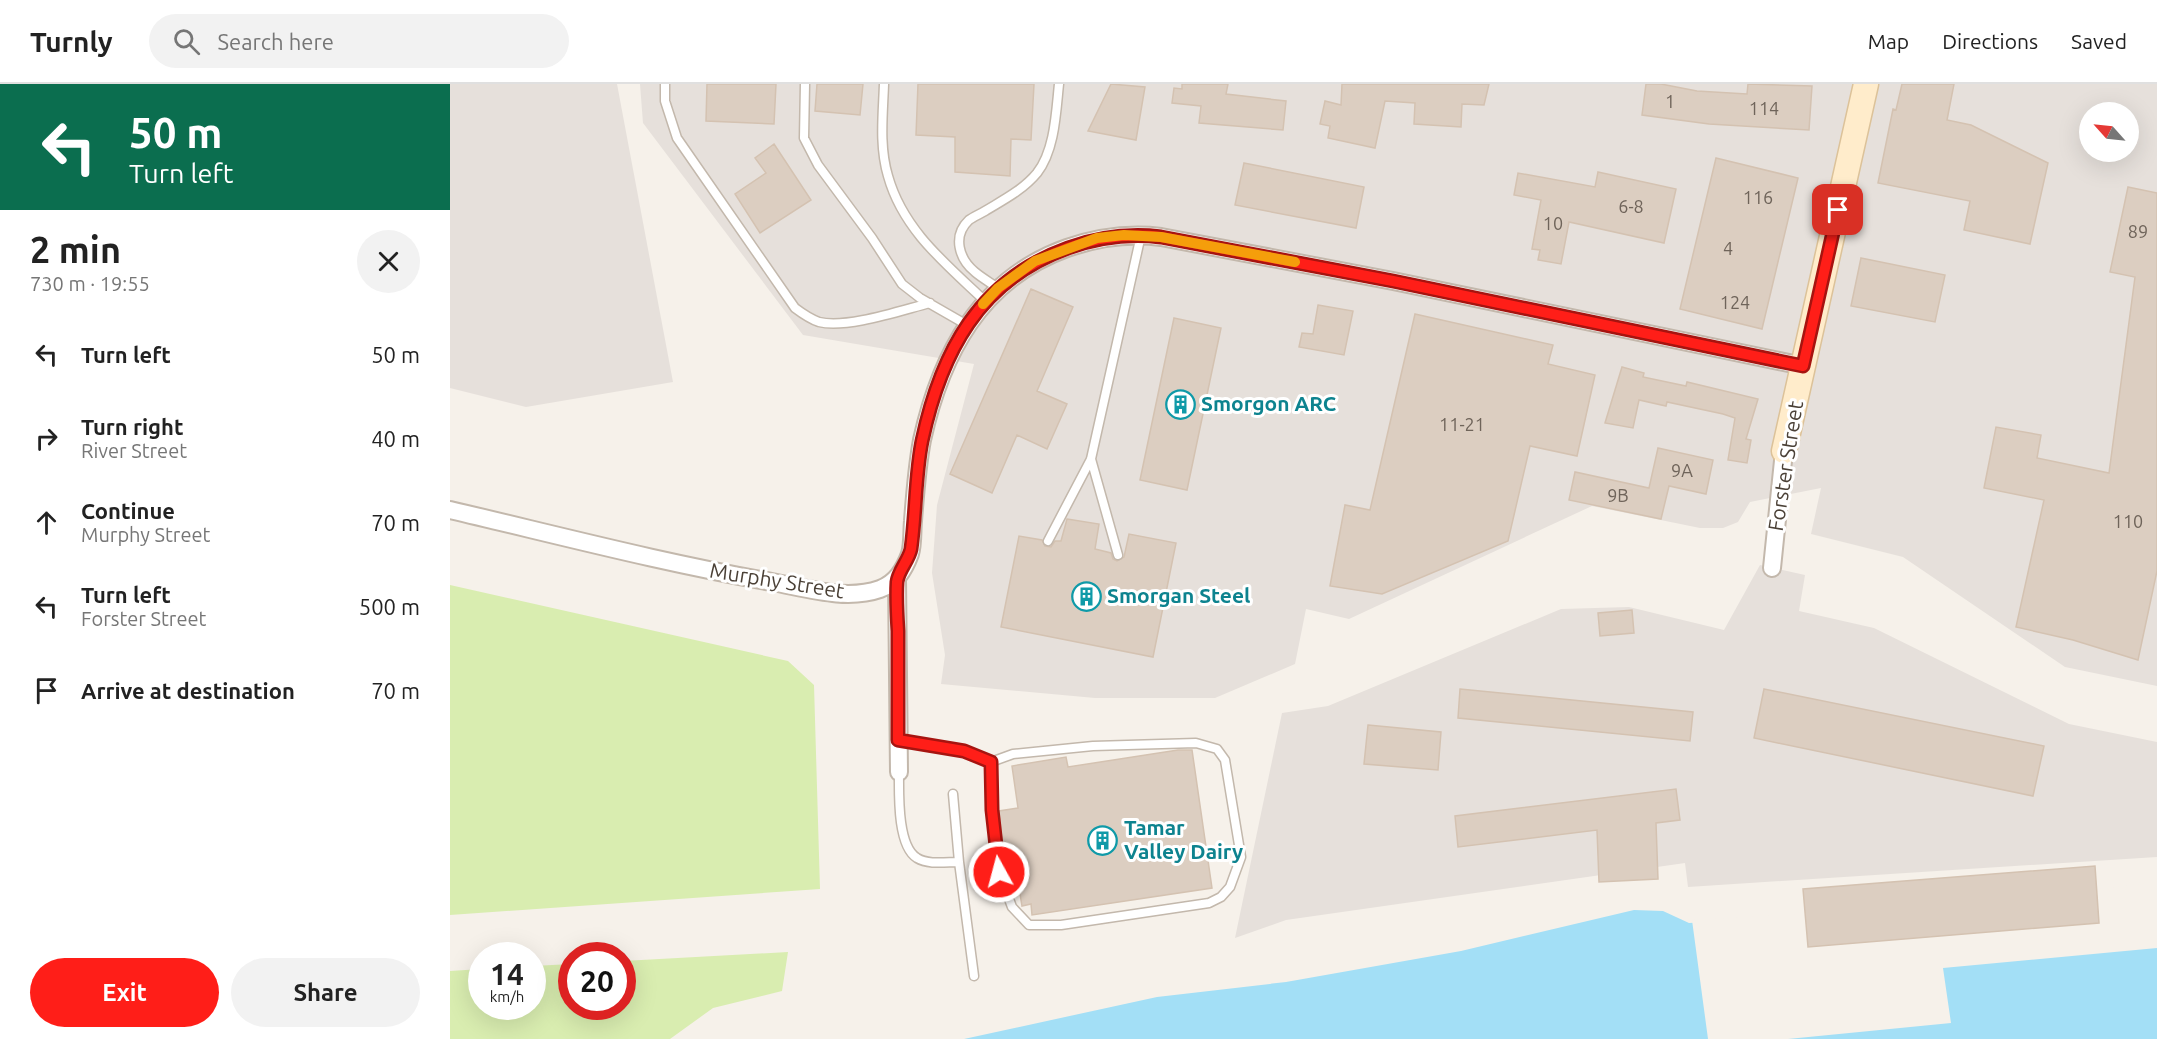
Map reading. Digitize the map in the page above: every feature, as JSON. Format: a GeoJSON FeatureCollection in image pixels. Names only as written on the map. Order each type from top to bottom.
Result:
{"type":"FeatureCollection","features":[{"type":"Feature","properties":{"kind":"street","name":"Forster Street"},"geometry":{"type":"LineString","coordinates":[[1772,568],[1784,451],[1866,84]]}},
{"type":"Feature","properties":{"kind":"street"},"geometry":{"type":"LineString","coordinates":[[899,772],[897,578],[911,552],[916,483],[922,441],[936,390],[952,350],[967,325],[986,301],[998,288],[1035,261],[1055,252],[1097,238],[1141,235],[1161,237],[1393,281],[1803,366]]}},
{"type":"Feature","properties":{"kind":"street","name":"Murphy Street"},"geometry":{"type":"LineString","coordinates":[[450,510],[698,569],[830,592],[869,592],[884,587],[897,578]]}},
{"type":"Feature","properties":{"kind":"lane"},"geometry":{"type":"LineString","coordinates":[[665,84],[665,101],[677,138],[795,308],[820,322],[837,323],[870,318],[930,303]]}},
{"type":"Feature","properties":{"kind":"lane"},"geometry":{"type":"LineString","coordinates":[[805,84],[804,138],[818,165],[872,238],[902,284],[967,325]]}},
{"type":"Feature","properties":{"kind":"lane"},"geometry":{"type":"LineString","coordinates":[[884,84],[882,133],[887,175],[899,202],[915,232],[938,259],[986,301]]}},
{"type":"Feature","properties":{"kind":"lane"},"geometry":{"type":"LineString","coordinates":[[998,288],[974,271],[966,262],[960,252],[961,231],[969,220],[1020,190],[1038,172],[1048,150],[1059,84]]}},
{"type":"Feature","properties":{"kind":"lane"},"geometry":{"type":"LineString","coordinates":[[1048,542],[1091,459],[1141,235]]}},
{"type":"Feature","properties":{"kind":"lane"},"geometry":{"type":"LineString","coordinates":[[1091,459],[1119,555]]}},
{"type":"Feature","properties":{"kind":"lane"},"geometry":{"type":"LineString","coordinates":[[898,740],[964,751],[991,762],[1013,754],[1093,746],[1196,743],[1217,749],[1225,760],[1241,857],[1230,887],[1221,897],[1209,903],[1060,925],[1029,925],[1012,907],[999,872],[992,810],[991,762]]}},
{"type":"Feature","properties":{"kind":"lane"},"geometry":{"type":"LineString","coordinates":[[899,772],[899,806],[906,846],[916,858],[929,862],[959,862]]}},
{"type":"Feature","properties":{"kind":"lane"},"geometry":{"type":"LineString","coordinates":[[953,794],[959,862],[974,976]]}},
{"type":"Feature","properties":{"kind":"shaded area"},"geometry":{"type":"Polygon","coordinates":[[[450,84],[617,84],[673,382],[526,407],[450,388],[450,84]]]}},
{"type":"Feature","properties":{"kind":"shaded area"},"geometry":{"type":"Polygon","coordinates":[[[640,84],[2157,84],[2157,686],[2065,667],[1903,557],[1811,534],[1821,488],[1750,502],[1738,522],[1723,528],[1700,528],[1592,506],[1349,619],[1306,609],[1295,664],[1215,698],[1095,698],[941,684],[945,655],[932,573],[937,505],[974,364],[803,335],[643,123],[640,84]]]}},
{"type":"Feature","properties":{"kind":"shaded area"},"geometry":{"type":"Polygon","coordinates":[[[1760,565],[1805,575],[1799,611],[1874,628],[2069,724],[2157,742],[2157,857],[1688,887],[1685,863],[1286,920],[1235,938],[1282,713],[1328,706],[1561,609],[1629,607],[1724,630],[1760,565]]]}},
{"type":"Feature","properties":{"kind":"green space"},"geometry":{"type":"Polygon","coordinates":[[[450,585],[788,661],[814,685],[820,889],[450,915],[450,585]]]}},
{"type":"Feature","properties":{"kind":"green space"},"geometry":{"type":"Polygon","coordinates":[[[788,952],[782,991],[713,1008],[670,1039],[450,1039],[450,971],[468,970],[468,1020],[546,1020],[546,965],[558,965],[558,1020],[636,1020],[636,960],[788,952]]]}},
{"type":"Feature","properties":{"kind":"water"},"geometry":{"type":"Polygon","coordinates":[[[2157,885],[2157,1039],[964,1039],[1157,997],[1286,982],[1461,951],[1634,910],[1663,911],[1689,923],[1963,908],[2157,885]]]}},
{"type":"Feature","properties":{"kind":"pier"},"geometry":{"type":"Polygon","coordinates":[[[2157,882],[2157,948],[1943,968],[1951,1023],[1788,1039],[1708,1039],[1692,920],[1963,905],[2157,882]]]}},
{"type":"Feature","properties":{"kind":"building"},"geometry":{"type":"Polygon","coordinates":[[[707,84],[776,84],[774,124],[706,121],[707,84]]]}},
{"type":"Feature","properties":{"kind":"building"},"geometry":{"type":"Polygon","coordinates":[[[817,84],[863,84],[860,115],[815,111],[817,84]]]}},
{"type":"Feature","properties":{"kind":"building"},"geometry":{"type":"Polygon","coordinates":[[[918,84],[1034,84],[1031,140],[1011,139],[1010,176],[955,172],[955,137],[916,135],[918,84]]]}},
{"type":"Feature","properties":{"kind":"building"},"geometry":{"type":"Polygon","coordinates":[[[1111,84],[1145,87],[1136,140],[1088,131],[1111,84]]]}},
{"type":"Feature","properties":{"kind":"building"},"geometry":{"type":"Polygon","coordinates":[[[1182,84],[1228,84],[1226,94],[1286,101],[1283,130],[1199,123],[1201,106],[1172,103],[1174,88],[1182,89],[1182,84]]]}},
{"type":"Feature","properties":{"kind":"building"},"geometry":{"type":"Polygon","coordinates":[[[1342,84],[1489,84],[1484,105],[1462,104],[1461,127],[1414,124],[1415,103],[1385,101],[1375,148],[1328,138],[1330,126],[1320,124],[1325,101],[1341,105],[1342,84]]]}},
{"type":"Feature","properties":{"kind":"building"},"geometry":{"type":"Polygon","coordinates":[[[1646,84],[1661,84],[1697,91],[1747,94],[1748,84],[1812,86],[1809,130],[1709,124],[1642,115],[1646,84]]]}},
{"type":"Feature","properties":{"kind":"building"},"geometry":{"type":"Polygon","coordinates":[[[1902,84],[1954,84],[1947,120],[1971,125],[2048,163],[2030,244],[1964,230],[1970,201],[1878,183],[1893,109],[1896,110],[1902,84]]]}},
{"type":"Feature","properties":{"kind":"building"},"geometry":{"type":"Polygon","coordinates":[[[774,144],[811,200],[760,233],[735,194],[766,173],[755,158],[774,144]]]}},
{"type":"Feature","properties":{"kind":"building"},"geometry":{"type":"Polygon","coordinates":[[[1716,158],[1798,178],[1762,329],[1680,309],[1716,158]]]}},
{"type":"Feature","properties":{"kind":"building"},"geometry":{"type":"Polygon","coordinates":[[[1244,163],[1364,187],[1356,228],[1235,205],[1244,163]]]}},
{"type":"Feature","properties":{"kind":"building"},"geometry":{"type":"Polygon","coordinates":[[[1598,172],[1676,189],[1664,243],[1569,222],[1561,264],[1538,260],[1540,250],[1532,249],[1541,200],[1514,195],[1518,173],[1595,187],[1598,172]]]}},
{"type":"Feature","properties":{"kind":"building"},"geometry":{"type":"Polygon","coordinates":[[[2128,187],[2157,193],[2157,571],[2138,660],[2073,640],[2016,627],[2044,500],[1984,488],[1996,427],[2041,435],[2037,458],[2109,473],[2135,277],[2110,272],[2128,187]]]}},
{"type":"Feature","properties":{"kind":"building"},"geometry":{"type":"Polygon","coordinates":[[[1861,258],[1945,275],[1935,322],[1851,306],[1861,258]]]}},
{"type":"Feature","properties":{"kind":"building"},"geometry":{"type":"Polygon","coordinates":[[[1031,289],[1073,307],[1037,391],[1067,404],[1047,449],[1017,435],[992,493],[950,474],[1031,289]]]}},
{"type":"Feature","properties":{"kind":"building"},"geometry":{"type":"Polygon","coordinates":[[[1318,305],[1353,311],[1344,355],[1299,347],[1302,333],[1313,334],[1318,305]]]}},
{"type":"Feature","properties":{"kind":"building"},"geometry":{"type":"Polygon","coordinates":[[[1415,314],[1553,345],[1548,364],[1595,375],[1577,456],[1530,446],[1508,541],[1382,594],[1330,586],[1345,505],[1370,510],[1415,314]]]}},
{"type":"Feature","properties":{"kind":"building","name":"Smorgon ARC"},"geometry":{"type":"Polygon","coordinates":[[[1174,318],[1221,328],[1187,490],[1140,480],[1174,318]]]}},
{"type":"Feature","properties":{"kind":"building"},"geometry":{"type":"Polygon","coordinates":[[[1622,367],[1644,373],[1643,377],[1686,386],[1687,382],[1758,399],[1746,439],[1751,440],[1747,463],[1728,460],[1735,418],[1723,414],[1667,402],[1666,406],[1639,400],[1633,428],[1605,423],[1622,367]]]}},
{"type":"Feature","properties":{"kind":"building"},"geometry":{"type":"Polygon","coordinates":[[[1658,448],[1713,460],[1706,494],[1669,486],[1661,519],[1569,500],[1575,472],[1649,488],[1658,448]]]}},
{"type":"Feature","properties":{"kind":"building","name":"Smorgan Steel"},"geometry":{"type":"Polygon","coordinates":[[[1067,519],[1099,524],[1095,549],[1111,553],[1113,559],[1117,561],[1124,557],[1129,534],[1176,543],[1153,657],[1001,627],[1019,536],[1042,540],[1045,546],[1051,547],[1055,541],[1061,541],[1067,519]]]}},
{"type":"Feature","properties":{"kind":"building"},"geometry":{"type":"Polygon","coordinates":[[[1632,610],[1634,633],[1600,636],[1598,613],[1632,610]]]}},
{"type":"Feature","properties":{"kind":"building"},"geometry":{"type":"Polygon","coordinates":[[[1460,689],[1693,712],[1690,741],[1458,718],[1460,689]]]}},
{"type":"Feature","properties":{"kind":"building"},"geometry":{"type":"Polygon","coordinates":[[[1764,689],[2044,746],[2033,796],[1754,738],[1764,689]]]}},
{"type":"Feature","properties":{"kind":"building"},"geometry":{"type":"Polygon","coordinates":[[[1368,725],[1441,732],[1438,770],[1364,764],[1368,725]]]}},
{"type":"Feature","properties":{"kind":"building","name":"Tamar Valley Dairy"},"geometry":{"type":"Polygon","coordinates":[[[1178,750],[1192,750],[1212,888],[1032,915],[1031,904],[1022,906],[1016,869],[1005,871],[999,811],[1018,808],[1012,766],[1066,757],[1068,767],[1178,750]]]}},
{"type":"Feature","properties":{"kind":"building"},"geometry":{"type":"Polygon","coordinates":[[[1676,789],[1680,820],[1656,823],[1658,879],[1599,882],[1597,830],[1458,847],[1455,816],[1676,789]]]}},
{"type":"Feature","properties":{"kind":"building"},"geometry":{"type":"Polygon","coordinates":[[[2095,866],[2099,923],[1808,947],[1803,889],[2095,866]]]}},
{"type":"Feature","properties":{"kind":"slow traffic"},"geometry":{"type":"LineString","coordinates":[[983,304],[1016,273],[1035,261],[1097,238],[1124,235],[1161,237],[1295,262]]}},
{"type":"Feature","properties":{"kind":"place","name":"Smorgon ARC"},"geometry":{"type":"Point","coordinates":[1180,404]}},
{"type":"Feature","properties":{"kind":"place","name":"Smorgan Steel"},"geometry":{"type":"Point","coordinates":[1086,596]}},
{"type":"Feature","properties":{"kind":"place","name":"Tamar Valley Dairy"},"geometry":{"type":"Point","coordinates":[1103,840]}},
{"type":"Feature","properties":{"kind":"route"},"geometry":{"type":"LineString","coordinates":[[999,872],[992,810],[991,762],[964,751],[898,740],[897,578],[911,552],[916,483],[922,441],[936,390],[952,350],[967,325],[998,288],[1016,273],[1055,252],[1097,238],[1124,235],[1161,237],[1393,281],[1803,366],[1838,210]]}}]}
